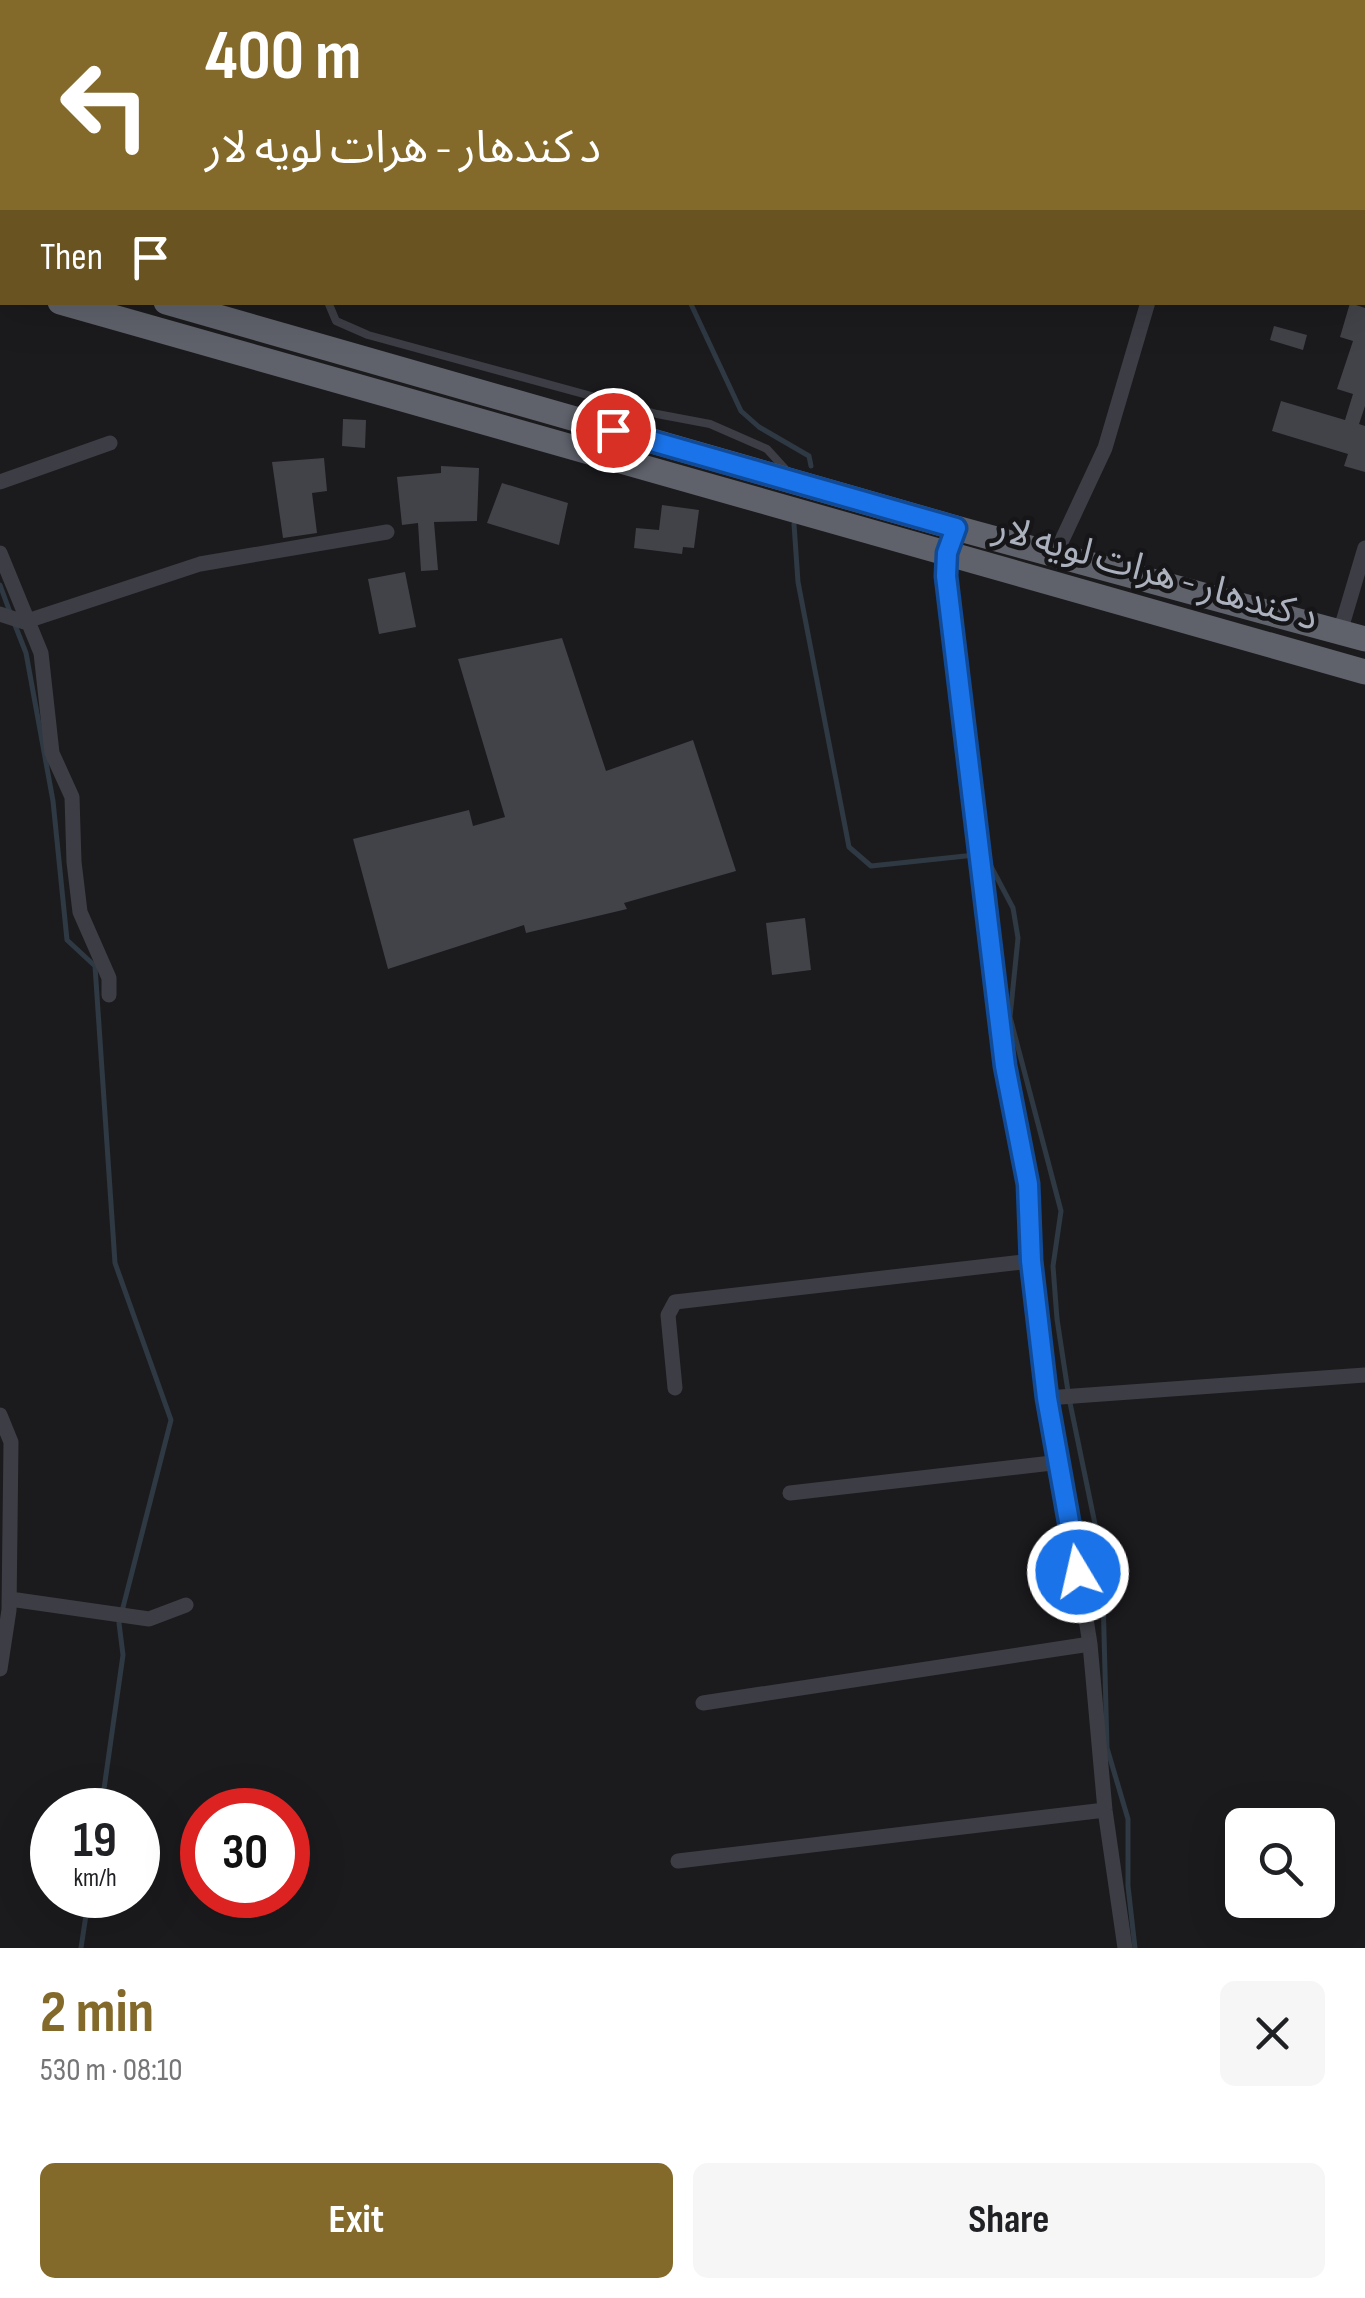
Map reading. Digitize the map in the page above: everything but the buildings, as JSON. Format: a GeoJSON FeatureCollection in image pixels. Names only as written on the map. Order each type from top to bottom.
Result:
{"type":"FeatureCollection","features":[{"type":"Feature","properties":{"kind":"highway","name":"د کندهار - هرات لويه لار"},"geometry":{"type":"LineString","coordinates":[[70,305],[1365,672]]}},
{"type":"Feature","properties":{"kind":"highway","name":"د کندهار - هرات لويه لار"},"geometry":{"type":"LineString","coordinates":[[176,305],[956,528],[1353,635]]}},
{"type":"Feature","properties":{"kind":"highway"},"geometry":{"type":"LineString","coordinates":[[311,374],[317,346]]}},
{"type":"Feature","properties":{"kind":"highway"},"geometry":{"type":"LineString","coordinates":[[947,553],[956,528]]}},
{"type":"Feature","properties":{"kind":"street"},"geometry":{"type":"LineString","coordinates":[[1055,555],[1104,448],[1147,305]]}},
{"type":"Feature","properties":{"kind":"street"},"geometry":{"type":"LineString","coordinates":[[0,482],[110,443]]}},
{"type":"Feature","properties":{"kind":"street"},"geometry":{"type":"LineString","coordinates":[[3,616],[26,621],[200,564],[386,532]]}},
{"type":"Feature","properties":{"kind":"street"},"geometry":{"type":"LineString","coordinates":[[1353,635],[1365,548]]}},
{"type":"Feature","properties":{"kind":"street"},"geometry":{"type":"LineString","coordinates":[[0,553],[40,653],[52,753],[72,797],[80,912],[108,978],[108,995]]}},
{"type":"Feature","properties":{"kind":"street"},"geometry":{"type":"LineString","coordinates":[[947,553],[946,576],[1005,1066],[1028,1184],[1031,1261],[1060,1397],[1061,1462],[1090,1644],[1105,1810],[1125,1948]]}},
{"type":"Feature","properties":{"kind":"street"},"geometry":{"type":"LineString","coordinates":[[675,1388],[668,1315],[675,1302],[1031,1261]]}},
{"type":"Feature","properties":{"kind":"street"},"geometry":{"type":"LineString","coordinates":[[1060,1397],[1365,1375]]}},
{"type":"Feature","properties":{"kind":"street"},"geometry":{"type":"LineString","coordinates":[[0,1415],[10,1442],[10,1598],[0,1669]]}},
{"type":"Feature","properties":{"kind":"street"},"geometry":{"type":"LineString","coordinates":[[790,1493],[1061,1462]]}},
{"type":"Feature","properties":{"kind":"street"},"geometry":{"type":"LineString","coordinates":[[10,1598],[149,1619],[186,1605]]}},
{"type":"Feature","properties":{"kind":"street"},"geometry":{"type":"LineString","coordinates":[[703,1703],[1090,1644]]}},
{"type":"Feature","properties":{"kind":"street"},"geometry":{"type":"LineString","coordinates":[[678,1861],[1105,1810]]}},
{"type":"Feature","properties":{"kind":"lane"},"geometry":{"type":"LineString","coordinates":[[329,305],[336,322],[368,335],[657,414],[710,424],[767,449],[798,483]]}},
{"type":"Feature","properties":{"kind":"waterway"},"geometry":{"type":"LineString","coordinates":[[691,305],[741,411],[759,427],[809,456],[811,466]]}},
{"type":"Feature","properties":{"kind":"waterway"},"geometry":{"type":"LineString","coordinates":[[794,524],[798,582],[849,847],[871,866],[975,855]]}},
{"type":"Feature","properties":{"kind":"waterway"},"geometry":{"type":"LineString","coordinates":[[0,585],[11,615]]}},
{"type":"Feature","properties":{"kind":"waterway"},"geometry":{"type":"LineString","coordinates":[[15,625],[26,653],[53,801],[67,940],[95,966],[115,1263],[171,1420],[119,1623],[123,1655],[104,1788]]}},
{"type":"Feature","properties":{"kind":"waterway"},"geometry":{"type":"LineString","coordinates":[[985,855],[1013,908],[1018,938],[1010,1017],[1061,1211],[1053,1266],[1057,1319],[1102,1558],[1107,1748],[1128,1819],[1128,1886],[1135,1948]]}},
{"type":"Feature","properties":{"kind":"waterway"},"geometry":{"type":"LineString","coordinates":[[81,1948],[86,1918]]}},
{"type":"Feature","properties":{"kind":"route"},"geometry":{"type":"LineString","coordinates":[[613,430],[956,528],[947,553],[946,576],[978,853],[1005,1066],[1028,1184],[1031,1261],[1047,1398],[1078,1572]]}}]}
